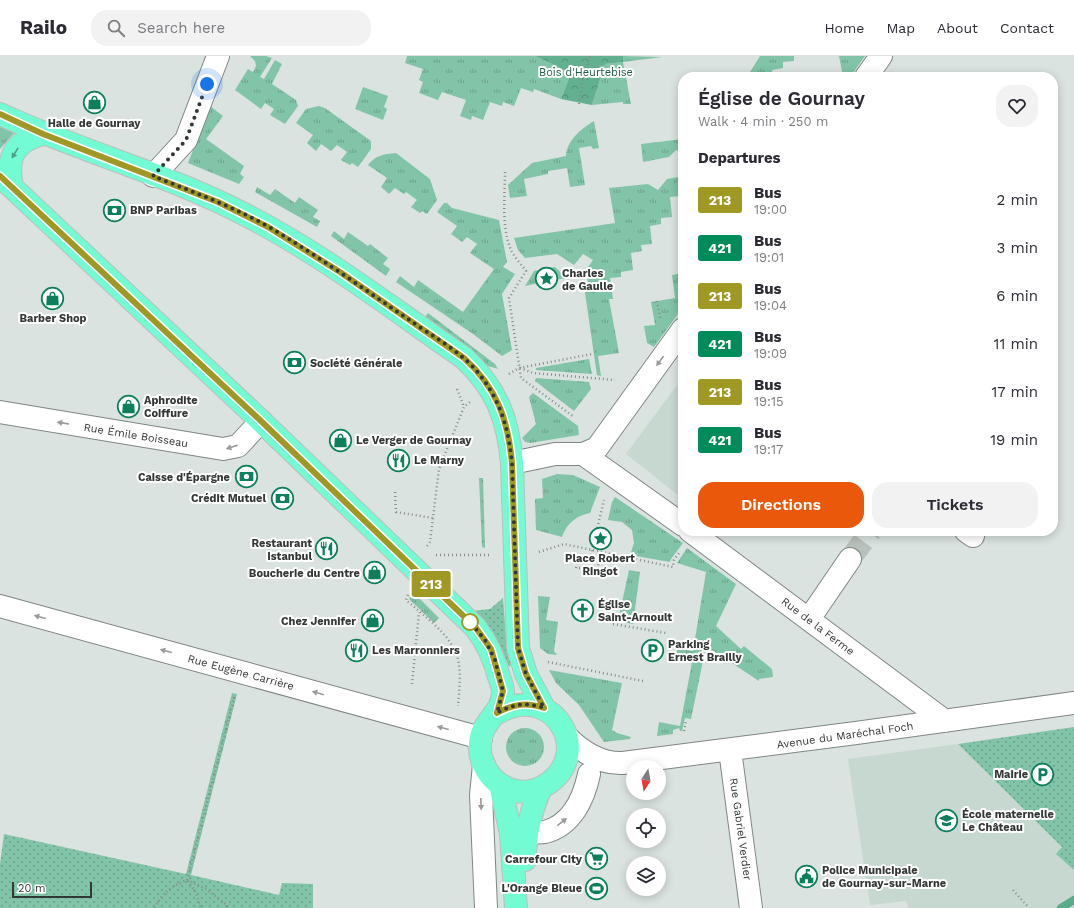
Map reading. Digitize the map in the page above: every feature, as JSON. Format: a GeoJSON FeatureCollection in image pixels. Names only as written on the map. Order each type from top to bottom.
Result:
{"type":"FeatureCollection","features":[{"type":"Feature","properties":{"kind":"main road"},"geometry":{"type":"LineString","coordinates":[[0,114],[43,134],[218,202],[268,227],[340,272],[464,358],[483,378],[500,405],[510,441],[518,648],[526,674],[544,708]]}},
{"type":"Feature","properties":{"kind":"main road"},"geometry":{"type":"LineString","coordinates":[[43,134],[26,140],[12,155],[6,181],[261,421],[476,628],[491,649],[503,691],[497,713]]}},
{"type":"Feature","properties":{"kind":"main road"},"geometry":{"type":"LineString","coordinates":[[528,908],[525,862],[526,832],[534,802],[547,785],[560,773],[566,762],[568,750],[567,737],[562,726],[554,716],[544,708],[532,704],[520,704],[508,707],[497,713],[488,723],[481,738],[481,755],[490,776],[500,784],[513,790],[528,792],[547,785]]}},
{"type":"Feature","properties":{"kind":"main road"},"geometry":{"type":"LineString","coordinates":[[500,784],[511,834],[516,908]]}},
{"type":"Feature","properties":{"kind":"street"},"geometry":{"type":"LineString","coordinates":[[153,176],[186,140],[218,56]]}},
{"type":"Feature","properties":{"kind":"street"},"geometry":{"type":"LineString","coordinates":[[870,72],[881,56]]}},
{"type":"Feature","properties":{"kind":"street"},"geometry":{"type":"LineString","coordinates":[[512,463],[549,454],[583,454],[597,448],[678,336]]}},
{"type":"Feature","properties":{"kind":"street","name":"Rue Émile Boisseau"},"geometry":{"type":"LineString","coordinates":[[0,412],[223,449],[238,446],[261,421]]}},
{"type":"Feature","properties":{"kind":"street"},"geometry":{"type":"LineString","coordinates":[[583,454],[615,475],[678,521]]}},
{"type":"Feature","properties":{"kind":"street","name":"Rue de la Ferme"},"geometry":{"type":"LineString","coordinates":[[697,536],[945,721]]}},
{"type":"Feature","properties":{"kind":"street"},"geometry":{"type":"LineString","coordinates":[[816,625],[850,559]]}},
{"type":"Feature","properties":{"kind":"street","name":"Rue Eugène Carrière"},"geometry":{"type":"LineString","coordinates":[[0,606],[481,738]]}},
{"type":"Feature","properties":{"kind":"street","name":"Avenue du Maréchal Foch"},"geometry":{"type":"LineString","coordinates":[[547,785],[589,774],[616,764],[945,721],[1074,702]]}},
{"type":"Feature","properties":{"kind":"street","name":"Avenue du Maréchal Foch"},"geometry":{"type":"LineString","coordinates":[[567,737],[580,750],[599,759],[616,764]]}},
{"type":"Feature","properties":{"kind":"street","name":"Rue Gabriel Verdier"},"geometry":{"type":"LineString","coordinates":[[730,750],[751,908]]}},
{"type":"Feature","properties":{"kind":"street"},"geometry":{"type":"LineString","coordinates":[[484,765],[481,795],[486,908]]}},
{"type":"Feature","properties":{"kind":"street"},"geometry":{"type":"LineString","coordinates":[[526,832],[544,832],[557,826],[568,817],[578,807],[586,792],[589,774]]}},
{"type":"Feature","properties":{"kind":"path"},"geometry":{"type":"LineString","coordinates":[[579,104],[582,83],[590,56]]}},
{"type":"Feature","properties":{"kind":"path"},"geometry":{"type":"LineString","coordinates":[[505,172],[505,220],[508,239],[511,250],[526,271],[509,298],[521,378],[574,417]]}},
{"type":"Feature","properties":{"kind":"path"},"geometry":{"type":"LineString","coordinates":[[508,376],[519,368],[592,354]]}},
{"type":"Feature","properties":{"kind":"path"},"geometry":{"type":"LineString","coordinates":[[519,368],[533,373],[617,380]]}},
{"type":"Feature","properties":{"kind":"path"},"geometry":{"type":"LineString","coordinates":[[455,382],[464,407]]}},
{"type":"Feature","properties":{"kind":"path"},"geometry":{"type":"LineString","coordinates":[[423,551],[430,542],[439,469],[464,407],[474,400]]}},
{"type":"Feature","properties":{"kind":"path"},"geometry":{"type":"LineString","coordinates":[[395,492],[396,512],[433,518]]}},
{"type":"Feature","properties":{"kind":"path"},"geometry":{"type":"LineString","coordinates":[[590,560],[599,514],[606,494]]}},
{"type":"Feature","properties":{"kind":"path"},"geometry":{"type":"LineString","coordinates":[[537,553],[564,544],[673,567]]}},
{"type":"Feature","properties":{"kind":"path"},"geometry":{"type":"LineString","coordinates":[[428,555],[489,555]]}},
{"type":"Feature","properties":{"kind":"path"},"geometry":{"type":"LineString","coordinates":[[580,568],[576,568],[578,557],[599,561],[597,571],[592,570]]}},
{"type":"Feature","properties":{"kind":"path"},"geometry":{"type":"LineString","coordinates":[[410,589],[406,600],[445,636],[457,656],[460,688],[456,732]]}},
{"type":"Feature","properties":{"kind":"path"},"geometry":{"type":"LineString","coordinates":[[412,684],[419,611]]}},
{"type":"Feature","properties":{"kind":"path"},"geometry":{"type":"LineString","coordinates":[[613,624],[666,634]]}},
{"type":"Feature","properties":{"kind":"path"},"geometry":{"type":"LineString","coordinates":[[545,661],[643,681]]}},
{"type":"Feature","properties":{"kind":"path"},"geometry":{"type":"LineString","coordinates":[[201,908],[196,893],[187,880],[236,690]]}},
{"type":"Feature","properties":{"kind":"path"},"geometry":{"type":"LineString","coordinates":[[155,908],[165,892],[178,883],[187,880],[206,888],[230,908]]}},
{"type":"Feature","properties":{"kind":"path"},"geometry":{"type":"LineString","coordinates":[[1013,890],[1029,908]]}},
{"type":"Feature","properties":{"kind":"shaded area"},"geometry":{"type":"Polygon","coordinates":[[[678,384],[678,495],[626,454],[678,384]]]}},
{"type":"Feature","properties":{"kind":"shaded area","name":"École maternelle Le Château"},"geometry":{"type":"Polygon","coordinates":[[[958,744],[1062,847],[1074,870],[1074,908],[908,908],[906,901],[870,905],[848,759],[958,744]]]}},
{"type":"Feature","properties":{"kind":"green space"},"geometry":{"type":"Polygon","coordinates":[[[250,56],[266,56],[272,58],[260,77],[264,79],[275,60],[282,64],[272,84],[296,100],[298,106],[285,124],[270,115],[274,109],[265,103],[261,109],[235,90],[248,69],[253,72],[256,66],[255,61],[250,56]]]}},
{"type":"Feature","properties":{"kind":"green space"},"geometry":{"type":"Polygon","coordinates":[[[407,56],[535,56],[571,73],[561,99],[534,89],[533,92],[521,88],[514,106],[503,102],[502,106],[490,102],[483,120],[472,116],[471,120],[460,116],[466,100],[442,92],[438,100],[419,93],[423,82],[419,80],[423,69],[405,63],[407,56]]]}},
{"type":"Feature","properties":{"kind":"green space","name":"Bois d'Heurtebise"},"geometry":{"type":"Polygon","coordinates":[[[535,56],[623,56],[623,62],[605,64],[592,105],[561,99],[571,73],[535,56]]]}},
{"type":"Feature","properties":{"kind":"green space"},"geometry":{"type":"Polygon","coordinates":[[[623,56],[662,57],[623,62],[623,56]]]}},
{"type":"Feature","properties":{"kind":"green space"},"geometry":{"type":"Polygon","coordinates":[[[760,56],[794,56],[794,61],[783,62],[783,68],[772,70],[772,72],[750,72],[760,56]]]}},
{"type":"Feature","properties":{"kind":"green space"},"geometry":{"type":"Polygon","coordinates":[[[839,56],[865,56],[854,72],[842,72],[839,56]]]}},
{"type":"Feature","properties":{"kind":"green space"},"geometry":{"type":"Polygon","coordinates":[[[623,62],[631,104],[623,104],[623,102],[592,105],[605,64],[623,62]]]}},
{"type":"Feature","properties":{"kind":"green space"},"geometry":{"type":"Polygon","coordinates":[[[363,87],[388,96],[384,107],[387,109],[383,120],[355,109],[363,87]]]}},
{"type":"Feature","properties":{"kind":"green space"},"geometry":{"type":"Polygon","coordinates":[[[210,106],[223,116],[206,139],[244,166],[240,174],[244,177],[239,184],[188,163],[210,106]]]}},
{"type":"Feature","properties":{"kind":"green space"},"geometry":{"type":"Polygon","coordinates":[[[319,106],[325,108],[371,141],[371,149],[358,167],[352,163],[350,165],[341,160],[347,152],[337,145],[331,151],[321,144],[316,151],[307,143],[313,135],[296,123],[306,109],[319,106]]]}},
{"type":"Feature","properties":{"kind":"green space"},"geometry":{"type":"Polygon","coordinates":[[[594,121],[599,148],[593,149],[591,146],[579,148],[585,185],[570,187],[567,168],[548,171],[548,174],[524,179],[527,196],[510,198],[508,185],[532,163],[566,156],[572,140],[580,131],[594,121]]]}},
{"type":"Feature","properties":{"kind":"green space"},"geometry":{"type":"Polygon","coordinates":[[[0,126],[14,133],[0,149],[0,126]]]}},
{"type":"Feature","properties":{"kind":"green space"},"geometry":{"type":"Polygon","coordinates":[[[678,140],[678,151],[676,150],[669,157],[643,162],[641,144],[678,140]]]}},
{"type":"Feature","properties":{"kind":"green space"},"geometry":{"type":"Polygon","coordinates":[[[396,153],[430,179],[437,200],[427,214],[422,211],[420,213],[411,207],[417,200],[406,192],[404,194],[395,188],[389,194],[381,187],[387,178],[368,165],[380,156],[396,153]]]}},
{"type":"Feature","properties":{"kind":"green space"},"geometry":{"type":"Polygon","coordinates":[[[678,177],[678,196],[670,197],[672,217],[661,218],[661,224],[650,226],[652,244],[641,245],[642,251],[631,253],[633,270],[621,272],[621,277],[610,278],[613,299],[609,299],[619,353],[598,356],[601,376],[597,375],[584,286],[588,285],[587,273],[584,273],[593,260],[583,254],[574,265],[557,254],[525,258],[518,250],[514,238],[615,223],[609,188],[648,184],[658,190],[667,179],[678,177]]]}},
{"type":"Feature","properties":{"kind":"green space"},"geometry":{"type":"Polygon","coordinates":[[[257,187],[270,195],[275,189],[295,203],[299,197],[318,210],[313,217],[320,221],[317,227],[255,192],[257,187]]]}},
{"type":"Feature","properties":{"kind":"green space"},"geometry":{"type":"Polygon","coordinates":[[[444,203],[447,203],[452,208],[499,220],[507,262],[503,267],[515,274],[502,294],[512,350],[502,356],[473,334],[396,282],[400,276],[414,287],[418,280],[463,312],[494,269],[470,253],[477,244],[467,237],[462,242],[451,234],[457,226],[437,212],[444,203]]]}},
{"type":"Feature","properties":{"kind":"green space"},"geometry":{"type":"Polygon","coordinates":[[[334,231],[344,239],[348,232],[368,246],[370,244],[388,258],[383,264],[390,269],[386,276],[331,236],[334,231]]]}},
{"type":"Feature","properties":{"kind":"green space"},"geometry":{"type":"Polygon","coordinates":[[[555,267],[567,278],[554,280],[547,273],[542,274],[539,283],[525,286],[534,271],[555,267]]]}},
{"type":"Feature","properties":{"kind":"green space"},"geometry":{"type":"Polygon","coordinates":[[[678,274],[678,314],[654,347],[647,343],[644,326],[655,325],[651,302],[675,298],[672,275],[678,274]]]}},
{"type":"Feature","properties":{"kind":"green space"},"geometry":{"type":"Polygon","coordinates":[[[428,313],[495,364],[498,369],[488,366],[423,320],[428,313]]]}},
{"type":"Feature","properties":{"kind":"green space"},"geometry":{"type":"Polygon","coordinates":[[[589,359],[592,374],[536,370],[536,368],[589,359]]]}},
{"type":"Feature","properties":{"kind":"green space"},"geometry":{"type":"Polygon","coordinates":[[[536,378],[589,382],[591,389],[574,411],[535,381],[536,378]]]}},
{"type":"Feature","properties":{"kind":"green space"},"geometry":{"type":"Polygon","coordinates":[[[533,393],[578,426],[579,435],[530,443],[525,442],[522,438],[536,424],[529,397],[533,393]]]}},
{"type":"Feature","properties":{"kind":"green space"},"geometry":{"type":"Polygon","coordinates":[[[557,474],[573,475],[600,487],[590,513],[576,518],[569,524],[562,537],[536,530],[535,499],[543,498],[542,479],[557,474]]]}},
{"type":"Feature","properties":{"kind":"green space"},"geometry":{"type":"Polygon","coordinates":[[[479,478],[483,478],[485,548],[482,547],[479,478]]]}},
{"type":"Feature","properties":{"kind":"green space"},"geometry":{"type":"Polygon","coordinates":[[[615,497],[683,543],[670,562],[630,555],[634,543],[632,530],[622,522],[608,520],[612,502],[615,497]]]}},
{"type":"Feature","properties":{"kind":"green space"},"geometry":{"type":"Polygon","coordinates":[[[687,548],[736,584],[716,626],[741,649],[744,646],[772,669],[773,677],[759,679],[759,681],[706,646],[691,719],[685,718],[682,731],[680,731],[679,728],[673,730],[673,734],[657,736],[659,722],[680,726],[693,657],[677,654],[677,649],[693,651],[706,572],[677,563],[687,548]]]}},
{"type":"Feature","properties":{"kind":"green space"},"geometry":{"type":"Polygon","coordinates":[[[629,570],[640,572],[633,624],[618,621],[629,570]]]}},
{"type":"Feature","properties":{"kind":"green space"},"geometry":{"type":"Polygon","coordinates":[[[413,592],[439,618],[434,623],[409,599],[413,592]]]}},
{"type":"Feature","properties":{"kind":"green space"},"geometry":{"type":"Polygon","coordinates":[[[538,596],[550,597],[546,620],[558,622],[554,651],[557,655],[548,654],[540,648],[538,596]]]}},
{"type":"Feature","properties":{"kind":"green space"},"geometry":{"type":"Polygon","coordinates":[[[503,598],[507,650],[512,664],[509,667],[502,651],[472,611],[490,609],[503,598]]]}},
{"type":"Feature","properties":{"kind":"green space"},"geometry":{"type":"Polygon","coordinates":[[[549,670],[622,683],[612,730],[631,737],[630,739],[604,742],[579,705],[556,683],[549,670]]]}},
{"type":"Feature","properties":{"kind":"green space"},"geometry":{"type":"Polygon","coordinates":[[[232,693],[237,694],[191,875],[279,895],[282,883],[313,884],[313,908],[0,908],[0,864],[4,834],[186,874],[232,693]]]}},
{"type":"Feature","properties":{"kind":"green space"},"geometry":{"type":"Polygon","coordinates":[[[1074,727],[1074,870],[1056,854],[1062,847],[958,744],[1074,727]]]}},
{"type":"Feature","properties":{"kind":"green space"},"geometry":{"type":"Polygon","coordinates":[[[525,728],[535,731],[541,737],[544,747],[541,757],[535,763],[525,766],[515,763],[509,757],[506,747],[509,737],[515,731],[525,728]]]}},
{"type":"Feature","properties":{"kind":"waterway"},"geometry":{"type":"LineString","coordinates":[[1061,908],[1074,900]]}},
{"type":"Feature","properties":{"kind":"tunnel"},"geometry":{"type":"LineString","coordinates":[[850,559],[867,536]]}},
{"type":"Feature","properties":{"kind":"bus line","name":"213"},"geometry":{"type":"LineString","coordinates":[[0,114],[43,134],[218,202],[268,227],[340,272],[464,358],[474,367],[490,388],[500,405],[506,422],[510,441],[518,648],[526,674],[534,692],[544,708],[532,704],[520,704],[508,707],[497,713],[503,691],[491,649],[476,628],[261,421],[0,176]]}},
{"type":"Feature","properties":{"kind":"place","name":"Halle de Gournay"},"geometry":{"type":"Point","coordinates":[94,103]}},
{"type":"Feature","properties":{"kind":"place","name":"BNP Paribas"},"geometry":{"type":"Point","coordinates":[115,210]}},
{"type":"Feature","properties":{"kind":"place","name":"Charles de Gaulle"},"geometry":{"type":"Point","coordinates":[546,279]}},
{"type":"Feature","properties":{"kind":"place","name":"Barber Shop"},"geometry":{"type":"Point","coordinates":[53,298]}},
{"type":"Feature","properties":{"kind":"place","name":"Société Générale"},"geometry":{"type":"Point","coordinates":[295,363]}},
{"type":"Feature","properties":{"kind":"place","name":"Aphrodite Coiffure"},"geometry":{"type":"Point","coordinates":[128,406]}},
{"type":"Feature","properties":{"kind":"place","name":"Le Verger de Gournay"},"geometry":{"type":"Point","coordinates":[340,440]}},
{"type":"Feature","properties":{"kind":"place","name":"Le Marny"},"geometry":{"type":"Point","coordinates":[399,460]}},
{"type":"Feature","properties":{"kind":"place","name":"Caisse d'Épargne"},"geometry":{"type":"Point","coordinates":[246,477]}},
{"type":"Feature","properties":{"kind":"place","name":"Crédit Mutuel"},"geometry":{"type":"Point","coordinates":[282,498]}},
{"type":"Feature","properties":{"kind":"place","name":"Place Robert Ringot"},"geometry":{"type":"Point","coordinates":[600,538]}},
{"type":"Feature","properties":{"kind":"place","name":"Restaurant Istanbul"},"geometry":{"type":"Point","coordinates":[327,549]}},
{"type":"Feature","properties":{"kind":"place","name":"Boucherie du Centre"},"geometry":{"type":"Point","coordinates":[375,573]}},
{"type":"Feature","properties":{"kind":"place","name":"Église Saint-Arnoult"},"geometry":{"type":"Point","coordinates":[582,610]}},
{"type":"Feature","properties":{"kind":"place","name":"Chez Jennifer"},"geometry":{"type":"Point","coordinates":[372,621]}},
{"type":"Feature","properties":{"kind":"place","name":"Les Marronniers"},"geometry":{"type":"Point","coordinates":[357,650]}},
{"type":"Feature","properties":{"kind":"place","name":"Parking Ernest Brailly"},"geometry":{"type":"Point","coordinates":[653,650]}},
{"type":"Feature","properties":{"kind":"place","name":"Mairie"},"geometry":{"type":"Point","coordinates":[1043,774]}},
{"type":"Feature","properties":{"kind":"place","name":"École maternelle Le Château"},"geometry":{"type":"Point","coordinates":[946,820]}},
{"type":"Feature","properties":{"kind":"place","name":"Carrefour City"},"geometry":{"type":"Point","coordinates":[597,859]}},
{"type":"Feature","properties":{"kind":"place","name":"Police Municipale de Gournay-sur-Marne"},"geometry":{"type":"Point","coordinates":[806,876]}},
{"type":"Feature","properties":{"kind":"place","name":"L'Orange Bleue"},"geometry":{"type":"Point","coordinates":[597,888]}},
{"type":"Feature","properties":{"kind":"route"},"geometry":{"type":"LineString","coordinates":[[207,84],[186,140],[153,176],[218,202],[260,222],[340,272],[464,358],[483,378],[500,405],[506,422],[510,441],[512,463],[518,648],[526,674],[534,692],[544,708],[532,704],[520,704],[508,707],[497,713],[503,691],[495,660],[491,649],[469,621],[470,622]]}}]}
